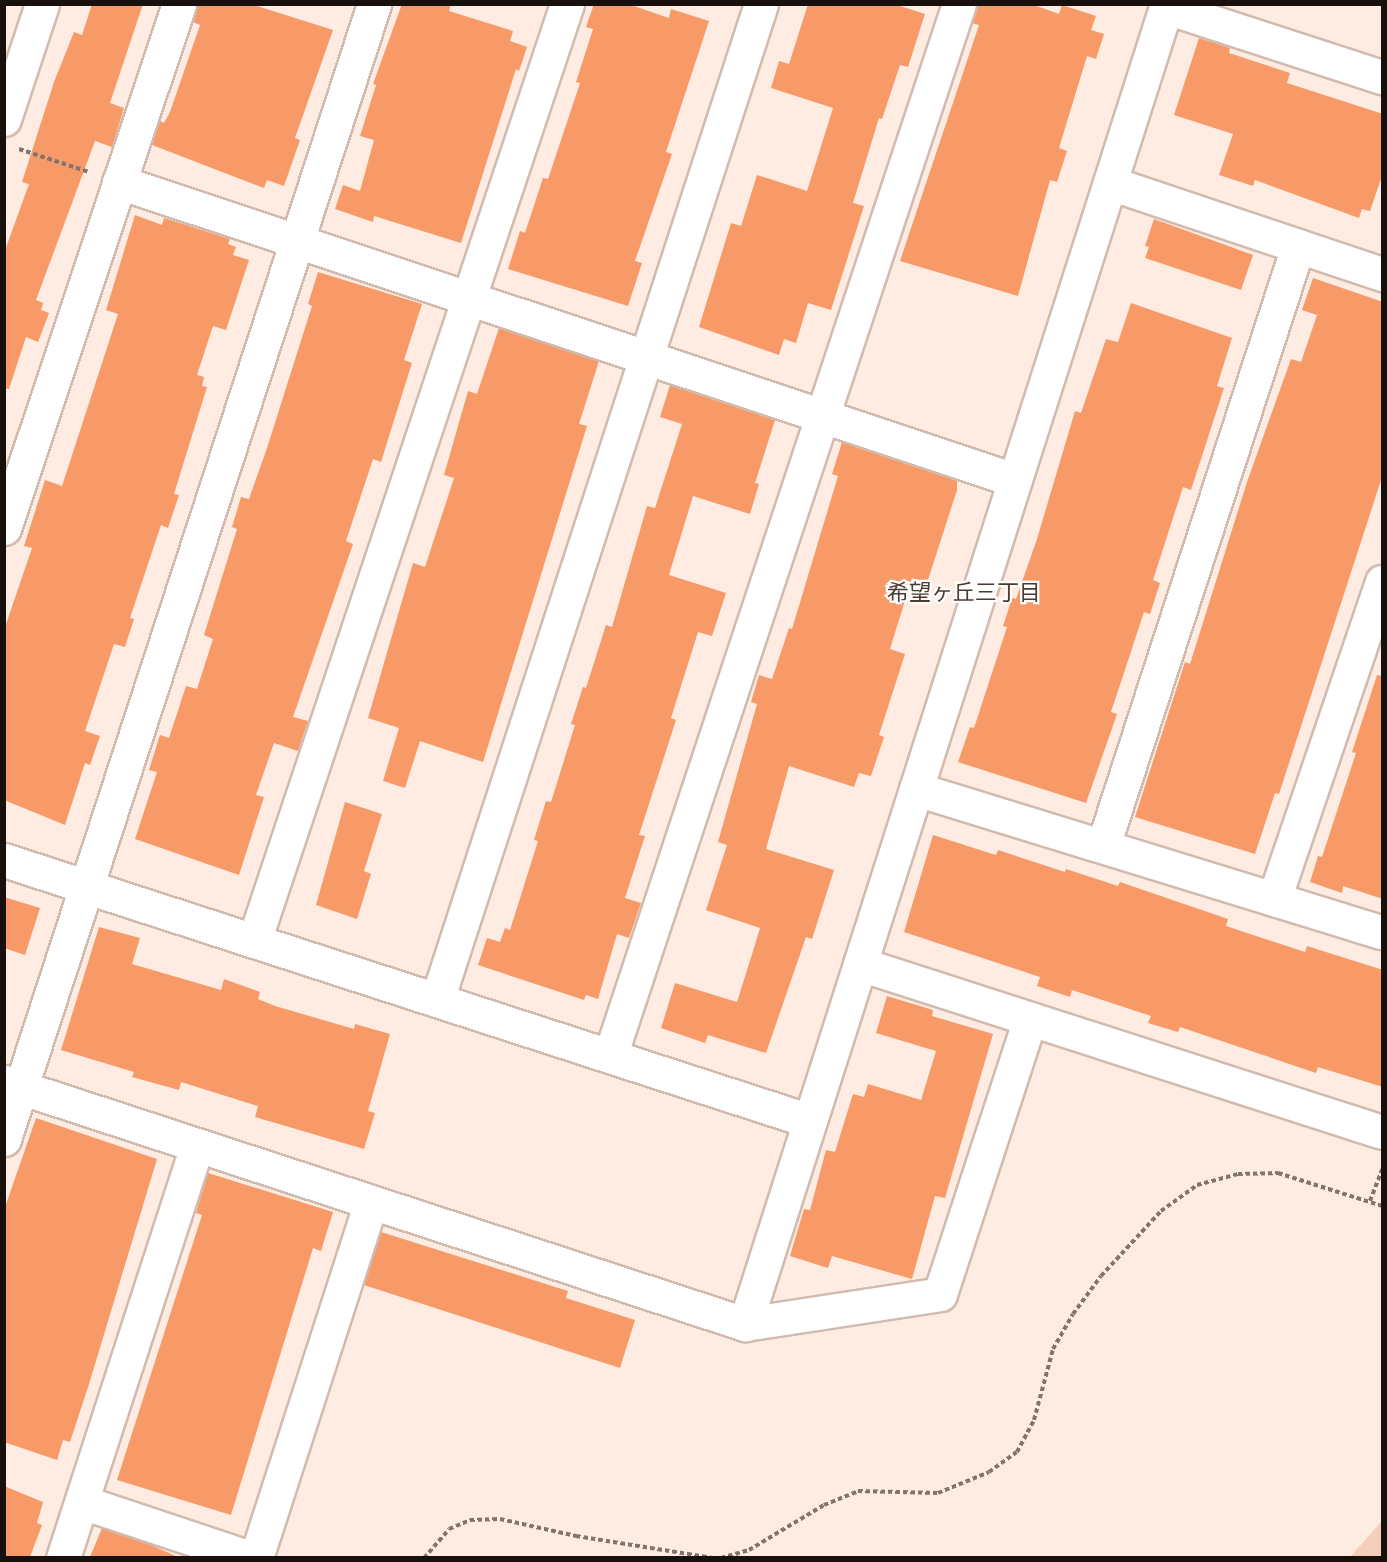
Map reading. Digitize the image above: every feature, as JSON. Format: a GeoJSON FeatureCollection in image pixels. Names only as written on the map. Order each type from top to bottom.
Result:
{"type":"FeatureCollection","features":[{"type":"Feature","properties":{"kind":"street"},"geometry":{"type":"LineString","coordinates":[[10,133],[42,4]]}},
{"type":"Feature","properties":{"kind":"street"},"geometry":{"type":"LineString","coordinates":[[4,528],[178,4]]}},
{"type":"Feature","properties":{"kind":"street"},"geometry":{"type":"LineString","coordinates":[[4,1139],[13,1085],[86,887],[374,4]]}},
{"type":"Feature","properties":{"kind":"street"},"geometry":{"type":"LineString","coordinates":[[254,941],[567,4]]}},
{"type":"Feature","properties":{"kind":"street"},"geometry":{"type":"LineString","coordinates":[[437,1000],[761,4]]}},
{"type":"Feature","properties":{"kind":"street"},"geometry":{"type":"LineString","coordinates":[[610,1056],[959,4]]}},
{"type":"Feature","properties":{"kind":"street"},"geometry":{"type":"LineString","coordinates":[[745,1324],[1166,6],[1383,77]]}},
{"type":"Feature","properties":{"kind":"street"},"geometry":{"type":"LineString","coordinates":[[120,182],[1015,480]]}},
{"type":"Feature","properties":{"kind":"street"},"geometry":{"type":"LineString","coordinates":[[1110,183],[1383,274]]}},
{"type":"Feature","properties":{"kind":"street"},"geometry":{"type":"LineString","coordinates":[[1103,846],[1298,246]]}},
{"type":"Feature","properties":{"kind":"street"},"geometry":{"type":"LineString","coordinates":[[1274,899],[1383,582]]}},
{"type":"Feature","properties":{"kind":"street"},"geometry":{"type":"LineString","coordinates":[[916,789],[1383,932]]}},
{"type":"Feature","properties":{"kind":"street"},"geometry":{"type":"LineString","coordinates":[[4,860],[810,1121]]}},
{"type":"Feature","properties":{"kind":"street"},"geometry":{"type":"LineString","coordinates":[[860,964],[1383,1132]]}},
{"type":"Feature","properties":{"kind":"street"},"geometry":{"type":"LineString","coordinates":[[13,1085],[745,1324],[940,1294],[1030,1019]]}},
{"type":"Feature","properties":{"kind":"street"},"geometry":{"type":"LineString","coordinates":[[63,1557],[197,1145]]}},
{"type":"Feature","properties":{"kind":"street"},"geometry":{"type":"LineString","coordinates":[[256,1557],[372,1202]]}},
{"type":"Feature","properties":{"kind":"street"},"geometry":{"type":"LineString","coordinates":[[82,1502],[250,1557]]}},
{"type":"Feature","properties":{"kind":"path"},"geometry":{"type":"LineString","coordinates":[[10,133],[120,182]]}},
{"type":"Feature","properties":{"kind":"path"},"geometry":{"type":"LineString","coordinates":[[1370,1201],[1383,1169]]}},
{"type":"Feature","properties":{"kind":"path"},"geometry":{"type":"LineString","coordinates":[[721,1557],[749,1550],[824,1505],[858,1491],[938,1493],[989,1473],[1017,1452],[1034,1420],[1053,1349],[1073,1314],[1101,1276],[1161,1210],[1197,1185],[1238,1174],[1278,1173],[1383,1206]]}},
{"type":"Feature","properties":{"kind":"path"},"geometry":{"type":"LineString","coordinates":[[424,1557],[449,1529],[470,1520],[500,1519],[576,1536],[713,1557]]}},
{"type":"Feature","properties":{"kind":"shaded area"},"geometry":{"type":"Polygon","coordinates":[[[1382,1521],[1382,1557],[1350,1557],[1382,1521]]]}},
{"type":"Feature","properties":{"kind":"building"},"geometry":{"type":"Polygon","coordinates":[[[92,4],[143,4],[110,103],[124,108],[112,147],[95,141],[36,300],[43,303],[41,310],[49,313],[38,342],[26,337],[9,389],[4,388],[4,253],[29,184],[22,182],[54,82],[74,32],[82,35],[92,4]]]}},
{"type":"Feature","properties":{"kind":"building"},"geometry":{"type":"Polygon","coordinates":[[[197,4],[251,4],[333,30],[295,138],[300,140],[284,186],[267,180],[264,188],[152,145],[160,121],[164,123],[170,112],[200,25],[193,22],[197,4]]]}},
{"type":"Feature","properties":{"kind":"building"},"geometry":{"type":"Polygon","coordinates":[[[402,4],[451,4],[449,11],[513,31],[510,41],[527,47],[519,71],[516,69],[461,243],[374,216],[373,222],[335,209],[343,185],[360,191],[374,140],[360,136],[376,85],[373,84],[402,4]]]}},
{"type":"Feature","properties":{"kind":"building"},"geometry":{"type":"Polygon","coordinates":[[[594,4],[628,4],[669,18],[671,9],[709,21],[666,152],[672,154],[635,261],[642,263],[628,306],[508,269],[520,231],[525,233],[543,178],[548,179],[580,83],[576,82],[593,29],[586,27],[594,4]]]}},
{"type":"Feature","properties":{"kind":"building"},"geometry":{"type":"Polygon","coordinates":[[[808,4],[894,4],[925,14],[908,67],[900,65],[882,119],[879,118],[853,203],[864,206],[831,310],[808,303],[796,343],[784,339],[779,355],[699,327],[731,223],[741,226],[757,175],[807,191],[833,108],[771,88],[779,61],[789,64],[808,4]]]}},
{"type":"Feature","properties":{"kind":"building"},"geometry":{"type":"Polygon","coordinates":[[[977,4],[1031,4],[1059,14],[1062,5],[1096,16],[1091,30],[1104,34],[1096,59],[1087,56],[1059,148],[1067,151],[1057,182],[1050,180],[1018,296],[900,261],[979,25],[972,23],[977,4]]]}},
{"type":"Feature","properties":{"kind":"building"},"geometry":{"type":"Polygon","coordinates":[[[1199,38],[1230,48],[1229,53],[1290,73],[1287,83],[1383,114],[1383,173],[1370,211],[1362,209],[1359,218],[1255,180],[1253,186],[1219,175],[1233,134],[1174,115],[1199,38]]]}},
{"type":"Feature","properties":{"kind":"building"},"geometry":{"type":"Polygon","coordinates":[[[135,215],[162,225],[164,218],[230,239],[228,244],[236,247],[233,255],[249,260],[226,330],[213,326],[197,375],[204,377],[202,386],[207,387],[174,494],[179,495],[168,528],[161,525],[130,618],[134,619],[125,647],[114,644],[85,731],[100,736],[90,765],[85,763],[65,825],[4,800],[4,630],[32,548],[24,546],[45,480],[62,486],[118,314],[106,310],[135,215]]]}},
{"type":"Feature","properties":{"kind":"building"},"geometry":{"type":"Polygon","coordinates":[[[1154,219],[1253,255],[1241,290],[1145,258],[1149,247],[1145,246],[1154,219]]]}},
{"type":"Feature","properties":{"kind":"building"},"geometry":{"type":"Polygon","coordinates":[[[318,272],[422,304],[404,360],[412,363],[381,462],[373,459],[346,541],[353,544],[293,717],[308,721],[298,751],[274,743],[256,795],[264,797],[239,875],[135,839],[157,772],[149,770],[160,735],[169,738],[186,686],[197,689],[213,639],[204,635],[237,529],[232,527],[241,497],[249,499],[267,448],[312,306],[308,304],[318,272]]]}},
{"type":"Feature","properties":{"kind":"building"},"geometry":{"type":"Polygon","coordinates":[[[1313,278],[1383,302],[1383,474],[1279,794],[1275,793],[1255,854],[1135,817],[1185,662],[1190,664],[1247,482],[1291,359],[1301,362],[1317,315],[1302,310],[1313,278]]]}},
{"type":"Feature","properties":{"kind":"building"},"geometry":{"type":"Polygon","coordinates":[[[1131,303],[1232,338],[1217,386],[1224,388],[1191,490],[1183,487],[1153,580],[1160,583],[1150,614],[1144,612],[1111,712],[1117,714],[1086,803],[958,762],[970,727],[974,728],[1007,627],[1003,626],[1012,598],[1016,599],[1037,539],[1075,411],[1081,413],[1106,339],[1118,342],[1131,303]]]}},
{"type":"Feature","properties":{"kind":"building"},"geometry":{"type":"Polygon","coordinates":[[[499,328],[599,361],[579,424],[587,426],[483,762],[420,741],[405,788],[383,781],[399,728],[368,718],[413,563],[425,567],[454,478],[444,475],[468,391],[477,394],[499,328]]]}},
{"type":"Feature","properties":{"kind":"building"},"geometry":{"type":"Polygon","coordinates":[[[670,385],[775,420],[755,483],[759,484],[750,514],[693,496],[669,575],[726,593],[712,636],[698,632],[671,718],[676,720],[639,835],[645,836],[625,898],[641,903],[629,938],[617,934],[598,999],[586,995],[584,1000],[478,965],[487,938],[500,942],[505,928],[510,930],[538,841],[534,840],[546,801],[551,802],[575,725],[571,724],[583,687],[586,688],[606,625],[612,627],[647,506],[655,508],[682,424],[660,417],[670,385]]]}},
{"type":"Feature","properties":{"kind":"building"},"geometry":{"type":"Polygon","coordinates":[[[842,442],[957,480],[957,490],[927,583],[912,578],[890,649],[905,654],[879,735],[884,737],[871,776],[859,773],[854,787],[789,766],[766,849],[834,870],[812,939],[806,937],[766,1053],[708,1035],[705,1043],[661,1028],[675,983],[737,1002],[753,951],[760,928],[706,910],[727,845],[718,842],[757,704],[751,702],[759,675],[772,679],[789,628],[792,629],[838,476],[832,474],[842,442]]]}},
{"type":"Feature","properties":{"kind":"building"},"geometry":{"type":"Polygon","coordinates":[[[1377,675],[1383,676],[1383,899],[1343,886],[1342,893],[1310,882],[1318,856],[1322,857],[1356,753],[1352,752],[1377,675]]]}},
{"type":"Feature","properties":{"kind":"building"},"geometry":{"type":"Polygon","coordinates":[[[345,802],[382,814],[364,871],[371,874],[357,919],[316,905],[345,802]]]}},
{"type":"Feature","properties":{"kind":"building"},"geometry":{"type":"Polygon","coordinates":[[[933,835],[996,855],[998,850],[1065,872],[1066,869],[1118,886],[1120,882],[1228,919],[1226,926],[1305,952],[1307,946],[1383,970],[1383,1087],[1318,1067],[1316,1073],[1180,1027],[1178,1032],[1148,1023],[1151,1016],[1072,990],[1070,997],[1037,986],[1040,977],[904,932],[933,835]]]}},
{"type":"Feature","properties":{"kind":"building"},"geometry":{"type":"Polygon","coordinates":[[[4,897],[40,908],[25,955],[4,948],[4,897]]]}},
{"type":"Feature","properties":{"kind":"building"},"geometry":{"type":"Polygon","coordinates":[[[99,927],[140,938],[132,964],[221,990],[224,979],[260,992],[258,999],[275,1006],[354,1029],[355,1024],[390,1034],[368,1111],[375,1113],[364,1149],[255,1117],[258,1106],[181,1082],[179,1090],[132,1077],[134,1072],[61,1050],[99,927]]]}},
{"type":"Feature","properties":{"kind":"building"},"geometry":{"type":"Polygon","coordinates":[[[887,996],[933,1010],[932,1016],[993,1034],[945,1198],[935,1196],[912,1279],[832,1256],[828,1268],[790,1256],[804,1209],[810,1210],[826,1150],[835,1152],[853,1094],[864,1097],[868,1084],[921,1100],[936,1051],[876,1033],[887,996]]]}},
{"type":"Feature","properties":{"kind":"building"},"geometry":{"type":"Polygon","coordinates":[[[36,1118],[157,1159],[70,1442],[63,1440],[57,1460],[4,1442],[4,1210],[36,1118]]]}},
{"type":"Feature","properties":{"kind":"building"},"geometry":{"type":"Polygon","coordinates":[[[208,1173],[333,1212],[321,1251],[313,1248],[231,1515],[117,1480],[202,1215],[196,1213],[208,1173]]]}},
{"type":"Feature","properties":{"kind":"building"},"geometry":{"type":"Polygon","coordinates":[[[381,1232],[568,1291],[566,1298],[635,1320],[620,1368],[364,1285],[381,1232]]]}},
{"type":"Feature","properties":{"kind":"building"},"geometry":{"type":"Polygon","coordinates":[[[4,1486],[43,1502],[37,1523],[42,1525],[30,1557],[4,1557],[4,1486]]]}},
{"type":"Feature","properties":{"kind":"building"},"geometry":{"type":"Polygon","coordinates":[[[102,1528],[144,1542],[178,1557],[90,1557],[102,1528]]]}},
{"type":"Feature","properties":{"kind":"district","name":"希望ヶ丘三丁目"},"geometry":{"type":"Point","coordinates":[964,593]}}]}
